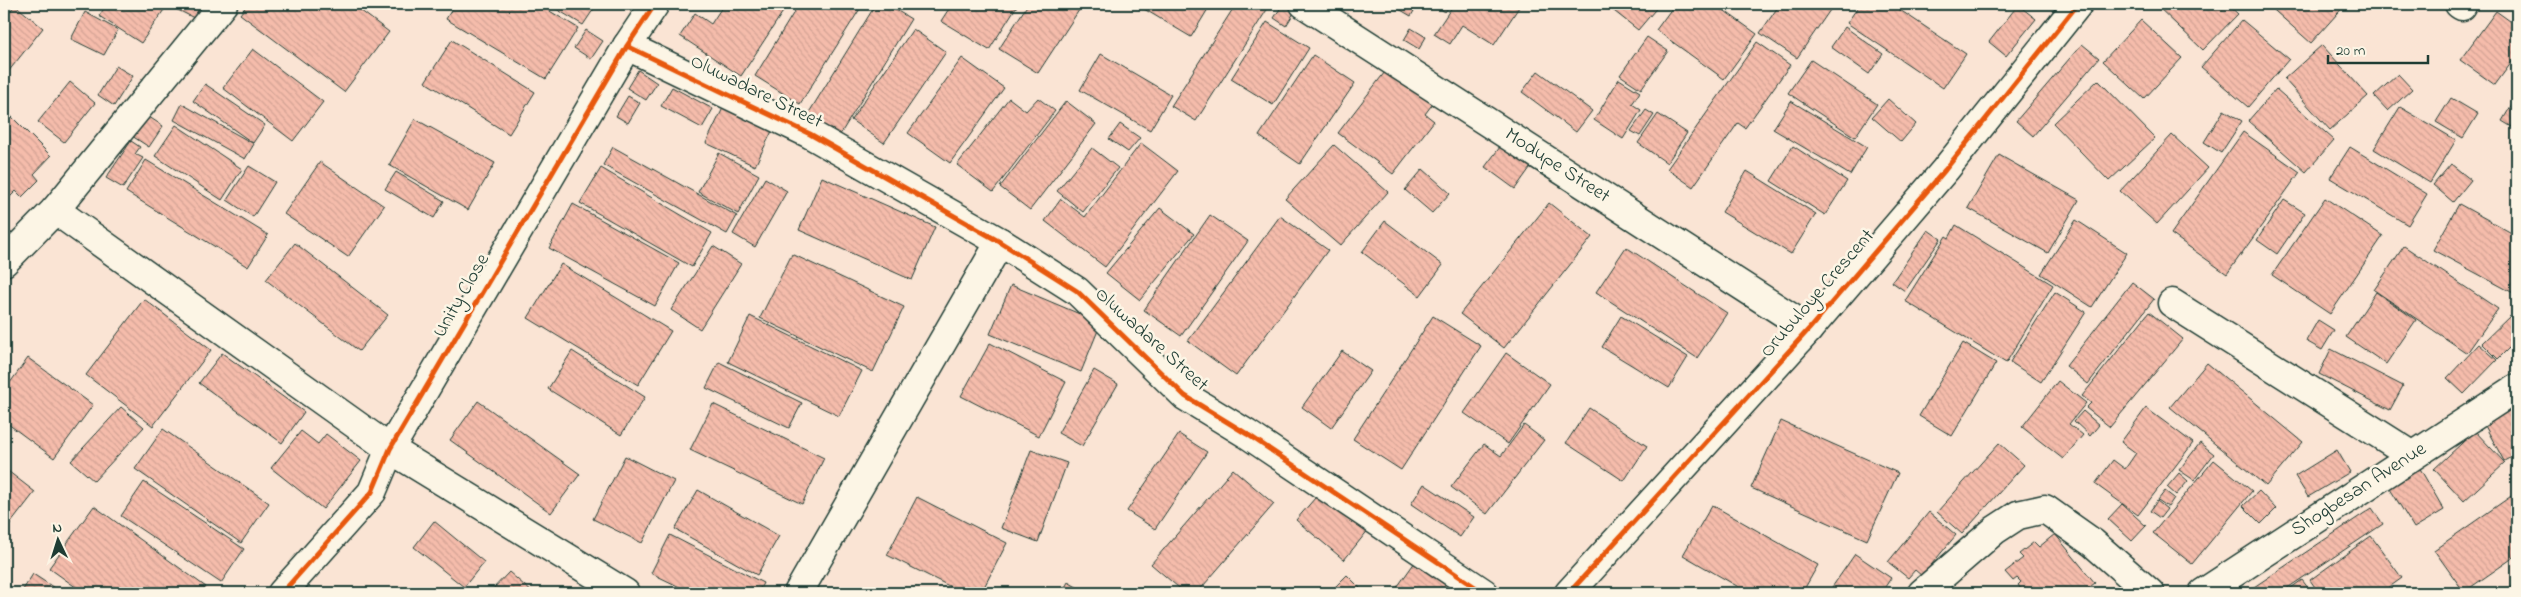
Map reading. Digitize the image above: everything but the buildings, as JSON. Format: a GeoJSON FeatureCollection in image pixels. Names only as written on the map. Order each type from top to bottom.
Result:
{"type":"FeatureCollection","features":[{"type":"Feature","properties":{"kind":"street"},"geometry":{"type":"LineString","coordinates":[[4,262],[55,210],[223,4]]}},
{"type":"Feature","properties":{"kind":"street","name":"Unity Close"},"geometry":{"type":"LineString","coordinates":[[282,593],[372,492],[390,448],[627,46],[655,4]]}},
{"type":"Feature","properties":{"kind":"street","name":"Modupe Street"},"geometry":{"type":"LineString","coordinates":[[1304,4],[1809,329]]}},
{"type":"Feature","properties":{"kind":"street","name":"Orubuloye Crescent"},"geometry":{"type":"LineString","coordinates":[[1569,593],[1809,329],[1945,170],[2078,4]]}},
{"type":"Feature","properties":{"kind":"street","name":"Oluwadare Street"},"geometry":{"type":"LineString","coordinates":[[627,46],[810,134],[1000,242],[1077,291],[1185,396],[1247,434],[1484,593]]}},
{"type":"Feature","properties":{"kind":"street"},"geometry":{"type":"LineString","coordinates":[[55,210],[390,448],[625,593]]}},
{"type":"Feature","properties":{"kind":"street"},"geometry":{"type":"LineString","coordinates":[[798,593],[1000,242]]}},
{"type":"Feature","properties":{"kind":"street"},"geometry":{"type":"LineString","coordinates":[[2172,303],[2412,455]]}},
{"type":"Feature","properties":{"kind":"street","name":"Shogbesan Avenue"},"geometry":{"type":"LineString","coordinates":[[2203,593],[2517,388]]}},
{"type":"Feature","properties":{"kind":"street"},"geometry":{"type":"LineString","coordinates":[[1922,593],[1995,530],[2018,515],[2045,508],[2093,543],[2150,593]]}},
{"type":"Feature","properties":{"kind":"cycle path"},"geometry":{"type":"LineString","coordinates":[[282,593],[372,492],[390,449],[627,46],[655,4]]}},
{"type":"Feature","properties":{"kind":"cycle path"},"geometry":{"type":"LineString","coordinates":[[1569,593],[1809,329],[1945,170],[2078,4]]}},
{"type":"Feature","properties":{"kind":"cycle path"},"geometry":{"type":"LineString","coordinates":[[627,46],[810,134],[1000,242],[1077,291],[1185,396],[1247,434],[1484,593]]}}]}
